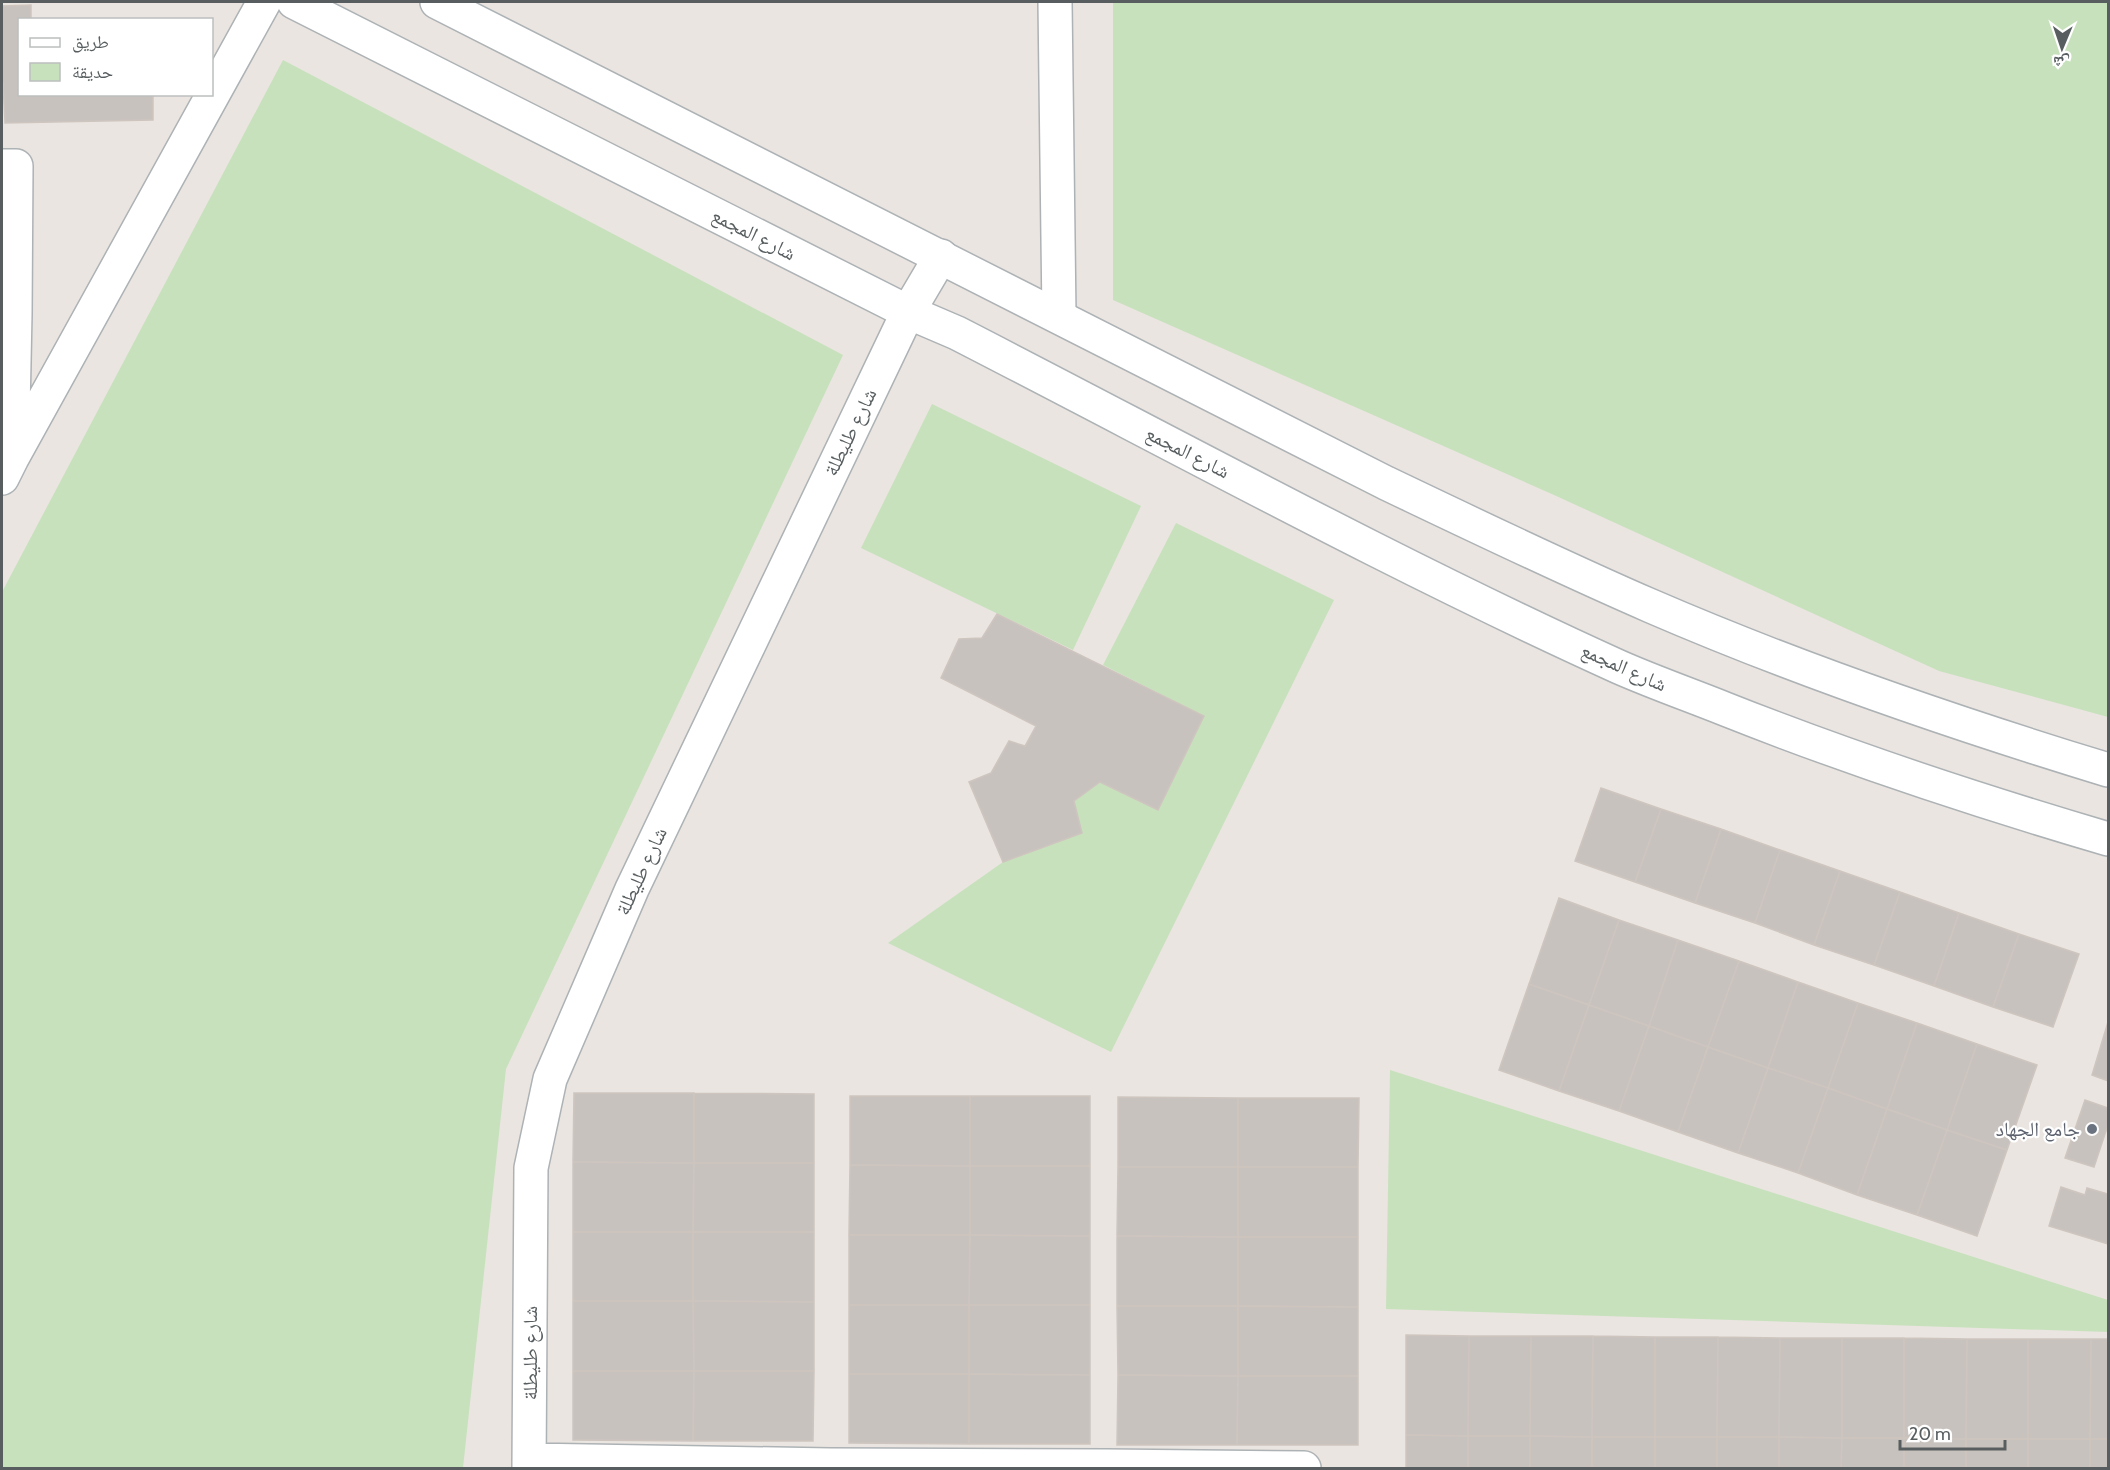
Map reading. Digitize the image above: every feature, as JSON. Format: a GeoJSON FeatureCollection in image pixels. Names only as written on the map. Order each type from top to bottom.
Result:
{"type":"FeatureCollection","features":[{"type":"Feature","properties":{"kind":"street"},"geometry":{"type":"LineString","coordinates":[[213,94],[264,2]]}},
{"type":"Feature","properties":{"kind":"street","name":"شارع المجمع"},"geometry":{"type":"LineString","coordinates":[[294,2],[908,312],[957,333],[1425,574],[1621,668],[1780,731],[2020,813],[2109,839]]}},
{"type":"Feature","properties":{"kind":"street"},"geometry":{"type":"LineString","coordinates":[[437,2],[1386,483],[1518,547],[1652,606],[1786,660],[1921,709],[2109,770]]}},
{"type":"Feature","properties":{"kind":"street"},"geometry":{"type":"LineString","coordinates":[[1056,2],[1059,316]]}},
{"type":"Feature","properties":{"kind":"street"},"geometry":{"type":"LineString","coordinates":[[7,468],[212,96]]}},
{"type":"Feature","properties":{"kind":"street"},"geometry":{"type":"LineString","coordinates":[[2,166],[16,166],[8,314],[7,468]]}},
{"type":"Feature","properties":{"kind":"street","name":"شارع طليطلة"},"geometry":{"type":"LineString","coordinates":[[529,1464],[531,1168],[550,1079],[632,889],[908,312],[941,256]]}},
{"type":"Feature","properties":{"kind":"street"},"geometry":{"type":"LineString","coordinates":[[529,1464],[1304,1468]]}},
{"type":"Feature","properties":{"kind":"green space"},"geometry":{"type":"Polygon","coordinates":[[[1113,2],[2108,2],[2108,717],[1939,671],[1554,495],[1113,300],[1113,2]]]}},
{"type":"Feature","properties":{"kind":"green space"},"geometry":{"type":"Polygon","coordinates":[[[283,60],[843,355],[506,1069],[463,1468],[2,1468],[2,592],[283,60]]]}},
{"type":"Feature","properties":{"kind":"green space"},"geometry":{"type":"Polygon","coordinates":[[[932,404],[1141,506],[1073,650],[861,548],[932,404]]]}},
{"type":"Feature","properties":{"kind":"green space"},"geometry":{"type":"Polygon","coordinates":[[[1176,523],[1334,600],[1111,1052],[888,943],[1003,862],[1081,833],[1074,801],[1100,782],[1159,809],[1204,716],[1103,665],[1176,523]]]}},
{"type":"Feature","properties":{"kind":"green space"},"geometry":{"type":"Polygon","coordinates":[[[1390,1070],[2108,1300],[2108,1332],[1386,1309],[1390,1070]]]}},
{"type":"Feature","properties":{"kind":"building"},"geometry":{"type":"Polygon","coordinates":[[[31,5],[31,18],[18,18],[18,96],[153,96],[153,120],[5,123],[2,83],[2,6],[31,5]]]}},
{"type":"Feature","properties":{"kind":"building"},"geometry":{"type":"Polygon","coordinates":[[[997,614],[1204,716],[1158,810],[1100,782],[1074,801],[1082,833],[1003,862],[969,782],[991,773],[1009,741],[1025,746],[1036,726],[941,678],[959,639],[982,638],[997,614]]]}},
{"type":"Feature","properties":{"kind":"building"},"geometry":{"type":"Polygon","coordinates":[[[1601,788],[1661,809],[1635,882],[1575,861],[1601,788]]]}},
{"type":"Feature","properties":{"kind":"building"},"geometry":{"type":"Polygon","coordinates":[[[1661,809],[1721,829],[1695,903],[1635,882],[1661,809]]]}},
{"type":"Feature","properties":{"kind":"building"},"geometry":{"type":"Polygon","coordinates":[[[1721,829],[1780,850],[1755,923],[1695,903],[1721,829]]]}},
{"type":"Feature","properties":{"kind":"building"},"geometry":{"type":"Polygon","coordinates":[[[1780,850],[1840,871],[1814,945],[1755,923],[1780,850]]]}},
{"type":"Feature","properties":{"kind":"building"},"geometry":{"type":"Polygon","coordinates":[[[1840,871],[1900,892],[1874,965],[1814,945],[1840,871]]]}},
{"type":"Feature","properties":{"kind":"building"},"geometry":{"type":"Polygon","coordinates":[[[1900,892],[1959,913],[1934,986],[1874,965],[1900,892]]]}},
{"type":"Feature","properties":{"kind":"building"},"geometry":{"type":"Polygon","coordinates":[[[1559,898],[1619,920],[1589,1005],[1529,984],[1559,898]]]}},
{"type":"Feature","properties":{"kind":"building"},"geometry":{"type":"Polygon","coordinates":[[[1959,913],[2019,934],[1993,1007],[1934,986],[1959,913]]]}},
{"type":"Feature","properties":{"kind":"building"},"geometry":{"type":"Polygon","coordinates":[[[1619,920],[1678,940],[1649,1026],[1589,1005],[1619,920]]]}},
{"type":"Feature","properties":{"kind":"building"},"geometry":{"type":"Polygon","coordinates":[[[2019,934],[2079,954],[2053,1027],[1993,1007],[2019,934]]]}},
{"type":"Feature","properties":{"kind":"building"},"geometry":{"type":"Polygon","coordinates":[[[1678,940],[1739,961],[1708,1047],[1649,1026],[1678,940]]]}},
{"type":"Feature","properties":{"kind":"building"},"geometry":{"type":"Polygon","coordinates":[[[1739,961],[1798,982],[1768,1068],[1708,1047],[1739,961]]]}},
{"type":"Feature","properties":{"kind":"building"},"geometry":{"type":"Polygon","coordinates":[[[1798,982],[1858,1003],[1828,1088],[1768,1068],[1798,982]]]}},
{"type":"Feature","properties":{"kind":"building"},"geometry":{"type":"Polygon","coordinates":[[[1529,984],[1589,1005],[1559,1091],[1499,1070],[1529,984]]]}},
{"type":"Feature","properties":{"kind":"building"},"geometry":{"type":"Polygon","coordinates":[[[1858,1003],[1917,1023],[1887,1109],[1828,1088],[1858,1003]]]}},
{"type":"Feature","properties":{"kind":"building"},"geometry":{"type":"Polygon","coordinates":[[[1589,1005],[1649,1026],[1619,1111],[1559,1091],[1589,1005]]]}},
{"type":"Feature","properties":{"kind":"building"},"geometry":{"type":"Polygon","coordinates":[[[2108,1022],[2108,1081],[2092,1075],[2108,1022]]]}},
{"type":"Feature","properties":{"kind":"building"},"geometry":{"type":"Polygon","coordinates":[[[1917,1023],[1977,1044],[1947,1130],[1887,1109],[1917,1023]]]}},
{"type":"Feature","properties":{"kind":"building"},"geometry":{"type":"Polygon","coordinates":[[[1649,1026],[1708,1047],[1678,1132],[1619,1111],[1649,1026]]]}},
{"type":"Feature","properties":{"kind":"building"},"geometry":{"type":"Polygon","coordinates":[[[1977,1044],[2037,1065],[2007,1150],[1947,1130],[1977,1044]]]}},
{"type":"Feature","properties":{"kind":"building"},"geometry":{"type":"Polygon","coordinates":[[[1708,1047],[1768,1068],[1738,1153],[1678,1132],[1708,1047]]]}},
{"type":"Feature","properties":{"kind":"building"},"geometry":{"type":"Polygon","coordinates":[[[1768,1068],[1828,1088],[1798,1173],[1738,1153],[1768,1068]]]}},
{"type":"Feature","properties":{"kind":"building"},"geometry":{"type":"Polygon","coordinates":[[[1828,1088],[1887,1109],[1857,1195],[1798,1173],[1828,1088]]]}},
{"type":"Feature","properties":{"kind":"building"},"geometry":{"type":"Polygon","coordinates":[[[574,1093],[694,1093],[694,1163],[573,1162],[574,1093]]]}},
{"type":"Feature","properties":{"kind":"building"},"geometry":{"type":"Polygon","coordinates":[[[694,1093],[814,1094],[814,1163],[694,1163],[694,1093]]]}},
{"type":"Feature","properties":{"kind":"building"},"geometry":{"type":"Polygon","coordinates":[[[850,1096],[970,1096],[970,1166],[850,1165],[850,1096]]]}},
{"type":"Feature","properties":{"kind":"building"},"geometry":{"type":"Polygon","coordinates":[[[970,1096],[1090,1096],[1090,1166],[970,1166],[970,1096]]]}},
{"type":"Feature","properties":{"kind":"building"},"geometry":{"type":"Polygon","coordinates":[[[1118,1097],[1238,1098],[1238,1167],[1118,1167],[1118,1097]]]}},
{"type":"Feature","properties":{"kind":"building"},"geometry":{"type":"Polygon","coordinates":[[[1238,1098],[1359,1098],[1358,1167],[1238,1167],[1238,1098]]]}},
{"type":"Feature","properties":{"kind":"building"},"geometry":{"type":"Polygon","coordinates":[[[2085,1100],[2108,1108],[2108,1125],[2094,1167],[2065,1158],[2085,1100]]]}},
{"type":"Feature","properties":{"kind":"building"},"geometry":{"type":"Polygon","coordinates":[[[1887,1109],[1947,1130],[1917,1215],[1857,1195],[1887,1109]]]}},
{"type":"Feature","properties":{"kind":"building"},"geometry":{"type":"Polygon","coordinates":[[[1947,1130],[2007,1150],[1977,1236],[1917,1215],[1947,1130]]]}},
{"type":"Feature","properties":{"kind":"building"},"geometry":{"type":"Polygon","coordinates":[[[573,1162],[694,1163],[693,1232],[573,1232],[573,1162]]]}},
{"type":"Feature","properties":{"kind":"building"},"geometry":{"type":"Polygon","coordinates":[[[694,1163],[814,1163],[814,1232],[693,1232],[694,1163]]]}},
{"type":"Feature","properties":{"kind":"building"},"geometry":{"type":"Polygon","coordinates":[[[850,1165],[970,1166],[970,1235],[849,1235],[850,1165]]]}},
{"type":"Feature","properties":{"kind":"building"},"geometry":{"type":"Polygon","coordinates":[[[970,1166],[1090,1166],[1090,1236],[970,1235],[970,1166]]]}},
{"type":"Feature","properties":{"kind":"building"},"geometry":{"type":"Polygon","coordinates":[[[1118,1167],[1238,1167],[1238,1237],[1117,1236],[1118,1167]]]}},
{"type":"Feature","properties":{"kind":"building"},"geometry":{"type":"Polygon","coordinates":[[[1238,1167],[1358,1167],[1358,1237],[1238,1237],[1238,1167]]]}},
{"type":"Feature","properties":{"kind":"building"},"geometry":{"type":"Polygon","coordinates":[[[2061,1187],[2085,1195],[2087,1188],[2108,1194],[2108,1244],[2049,1226],[2061,1187]]]}},
{"type":"Feature","properties":{"kind":"building"},"geometry":{"type":"Polygon","coordinates":[[[573,1232],[693,1232],[693,1301],[573,1301],[573,1232]]]}},
{"type":"Feature","properties":{"kind":"building"},"geometry":{"type":"Polygon","coordinates":[[[693,1232],[814,1232],[814,1302],[693,1301],[693,1232]]]}},
{"type":"Feature","properties":{"kind":"building"},"geometry":{"type":"Polygon","coordinates":[[[849,1235],[970,1235],[969,1305],[849,1305],[849,1235]]]}},
{"type":"Feature","properties":{"kind":"building"},"geometry":{"type":"Polygon","coordinates":[[[970,1235],[1090,1236],[1090,1305],[969,1305],[970,1235]]]}},
{"type":"Feature","properties":{"kind":"building"},"geometry":{"type":"Polygon","coordinates":[[[1117,1236],[1238,1237],[1238,1306],[1117,1306],[1117,1236]]]}},
{"type":"Feature","properties":{"kind":"building"},"geometry":{"type":"Polygon","coordinates":[[[1238,1237],[1358,1237],[1358,1307],[1238,1306],[1238,1237]]]}},
{"type":"Feature","properties":{"kind":"building"},"geometry":{"type":"Polygon","coordinates":[[[573,1301],[693,1301],[694,1371],[573,1371],[573,1301]]]}},
{"type":"Feature","properties":{"kind":"building"},"geometry":{"type":"Polygon","coordinates":[[[693,1301],[814,1302],[814,1371],[694,1371],[693,1301]]]}},
{"type":"Feature","properties":{"kind":"building"},"geometry":{"type":"Polygon","coordinates":[[[849,1305],[969,1305],[969,1374],[849,1374],[849,1305]]]}},
{"type":"Feature","properties":{"kind":"building"},"geometry":{"type":"Polygon","coordinates":[[[969,1305],[1090,1305],[1090,1375],[969,1374],[969,1305]]]}},
{"type":"Feature","properties":{"kind":"building"},"geometry":{"type":"Polygon","coordinates":[[[1117,1306],[1238,1306],[1238,1376],[1118,1375],[1117,1306]]]}},
{"type":"Feature","properties":{"kind":"building"},"geometry":{"type":"Polygon","coordinates":[[[1238,1306],[1358,1307],[1358,1376],[1238,1376],[1238,1306]]]}},
{"type":"Feature","properties":{"kind":"building"},"geometry":{"type":"Polygon","coordinates":[[[1406,1335],[1469,1336],[1468,1436],[1406,1435],[1406,1335]]]}},
{"type":"Feature","properties":{"kind":"building"},"geometry":{"type":"Polygon","coordinates":[[[1469,1336],[1531,1336],[1530,1436],[1468,1436],[1469,1336]]]}},
{"type":"Feature","properties":{"kind":"building"},"geometry":{"type":"Polygon","coordinates":[[[1531,1336],[1593,1336],[1592,1437],[1530,1436],[1531,1336]]]}},
{"type":"Feature","properties":{"kind":"building"},"geometry":{"type":"Polygon","coordinates":[[[1593,1336],[1655,1337],[1655,1437],[1592,1437],[1593,1336]]]}},
{"type":"Feature","properties":{"kind":"building"},"geometry":{"type":"Polygon","coordinates":[[[1655,1337],[1718,1337],[1717,1437],[1655,1437],[1655,1337]]]}},
{"type":"Feature","properties":{"kind":"building"},"geometry":{"type":"Polygon","coordinates":[[[1718,1337],[1780,1338],[1779,1437],[1717,1437],[1718,1337]]]}},
{"type":"Feature","properties":{"kind":"building"},"geometry":{"type":"Polygon","coordinates":[[[1780,1338],[1842,1338],[1842,1438],[1779,1437],[1780,1338]]]}},
{"type":"Feature","properties":{"kind":"building"},"geometry":{"type":"Polygon","coordinates":[[[1842,1338],[1904,1338],[1904,1438],[1842,1438],[1842,1338]]]}},
{"type":"Feature","properties":{"kind":"building"},"geometry":{"type":"Polygon","coordinates":[[[1904,1338],[1967,1339],[1966,1439],[1904,1438],[1904,1338]]]}},
{"type":"Feature","properties":{"kind":"building"},"geometry":{"type":"Polygon","coordinates":[[[1967,1339],[2028,1339],[2028,1439],[1966,1439],[1967,1339]]]}},
{"type":"Feature","properties":{"kind":"building"},"geometry":{"type":"Polygon","coordinates":[[[2028,1339],[2091,1339],[2090,1439],[2028,1439],[2028,1339]]]}},
{"type":"Feature","properties":{"kind":"building"},"geometry":{"type":"Polygon","coordinates":[[[2091,1339],[2108,1339],[2108,1439],[2090,1439],[2091,1339]]]}},
{"type":"Feature","properties":{"kind":"building"},"geometry":{"type":"Polygon","coordinates":[[[573,1371],[694,1371],[693,1441],[573,1440],[573,1371]]]}},
{"type":"Feature","properties":{"kind":"building"},"geometry":{"type":"Polygon","coordinates":[[[694,1371],[814,1371],[813,1441],[693,1441],[694,1371]]]}},
{"type":"Feature","properties":{"kind":"building"},"geometry":{"type":"Polygon","coordinates":[[[849,1374],[969,1374],[969,1444],[849,1443],[849,1374]]]}},
{"type":"Feature","properties":{"kind":"building"},"geometry":{"type":"Polygon","coordinates":[[[969,1374],[1090,1375],[1090,1444],[969,1444],[969,1374]]]}},
{"type":"Feature","properties":{"kind":"building"},"geometry":{"type":"Polygon","coordinates":[[[1118,1375],[1238,1376],[1237,1445],[1117,1445],[1118,1375]]]}},
{"type":"Feature","properties":{"kind":"building"},"geometry":{"type":"Polygon","coordinates":[[[1238,1376],[1358,1376],[1358,1445],[1237,1445],[1238,1376]]]}},
{"type":"Feature","properties":{"kind":"building"},"geometry":{"type":"Polygon","coordinates":[[[1406,1435],[1468,1436],[1468,1468],[1406,1468],[1406,1435]]]}},
{"type":"Feature","properties":{"kind":"building"},"geometry":{"type":"Polygon","coordinates":[[[1468,1436],[1530,1436],[1530,1468],[1468,1468],[1468,1436]]]}},
{"type":"Feature","properties":{"kind":"building"},"geometry":{"type":"Polygon","coordinates":[[[1530,1436],[1592,1437],[1592,1468],[1530,1468],[1530,1436]]]}},
{"type":"Feature","properties":{"kind":"building"},"geometry":{"type":"Polygon","coordinates":[[[1592,1437],[1655,1437],[1655,1468],[1592,1468],[1592,1437]]]}},
{"type":"Feature","properties":{"kind":"building"},"geometry":{"type":"Polygon","coordinates":[[[1655,1437],[1717,1437],[1717,1468],[1655,1468],[1655,1437]]]}},
{"type":"Feature","properties":{"kind":"building"},"geometry":{"type":"Polygon","coordinates":[[[1717,1437],[1779,1437],[1779,1468],[1717,1468],[1717,1437]]]}},
{"type":"Feature","properties":{"kind":"building"},"geometry":{"type":"Polygon","coordinates":[[[1779,1437],[1842,1438],[1841,1468],[1779,1468],[1779,1437]]]}},
{"type":"Feature","properties":{"kind":"building"},"geometry":{"type":"Polygon","coordinates":[[[1842,1438],[1904,1438],[1904,1468],[1841,1468],[1842,1438]]]}},
{"type":"Feature","properties":{"kind":"building"},"geometry":{"type":"Polygon","coordinates":[[[1904,1438],[1966,1439],[1966,1468],[1904,1468],[1904,1438]]]}},
{"type":"Feature","properties":{"kind":"building"},"geometry":{"type":"Polygon","coordinates":[[[1966,1439],[2028,1439],[2028,1468],[1966,1468],[1966,1439]]]}},
{"type":"Feature","properties":{"kind":"building"},"geometry":{"type":"Polygon","coordinates":[[[2028,1439],[2090,1439],[2090,1468],[2028,1468],[2028,1439]]]}},
{"type":"Feature","properties":{"kind":"building"},"geometry":{"type":"Polygon","coordinates":[[[2090,1439],[2108,1439],[2108,1468],[2090,1468],[2090,1439]]]}},
{"type":"Feature","properties":{"kind":"place","name":"جامع الجهاد"},"geometry":{"type":"Point","coordinates":[2092,1129]}}]}
